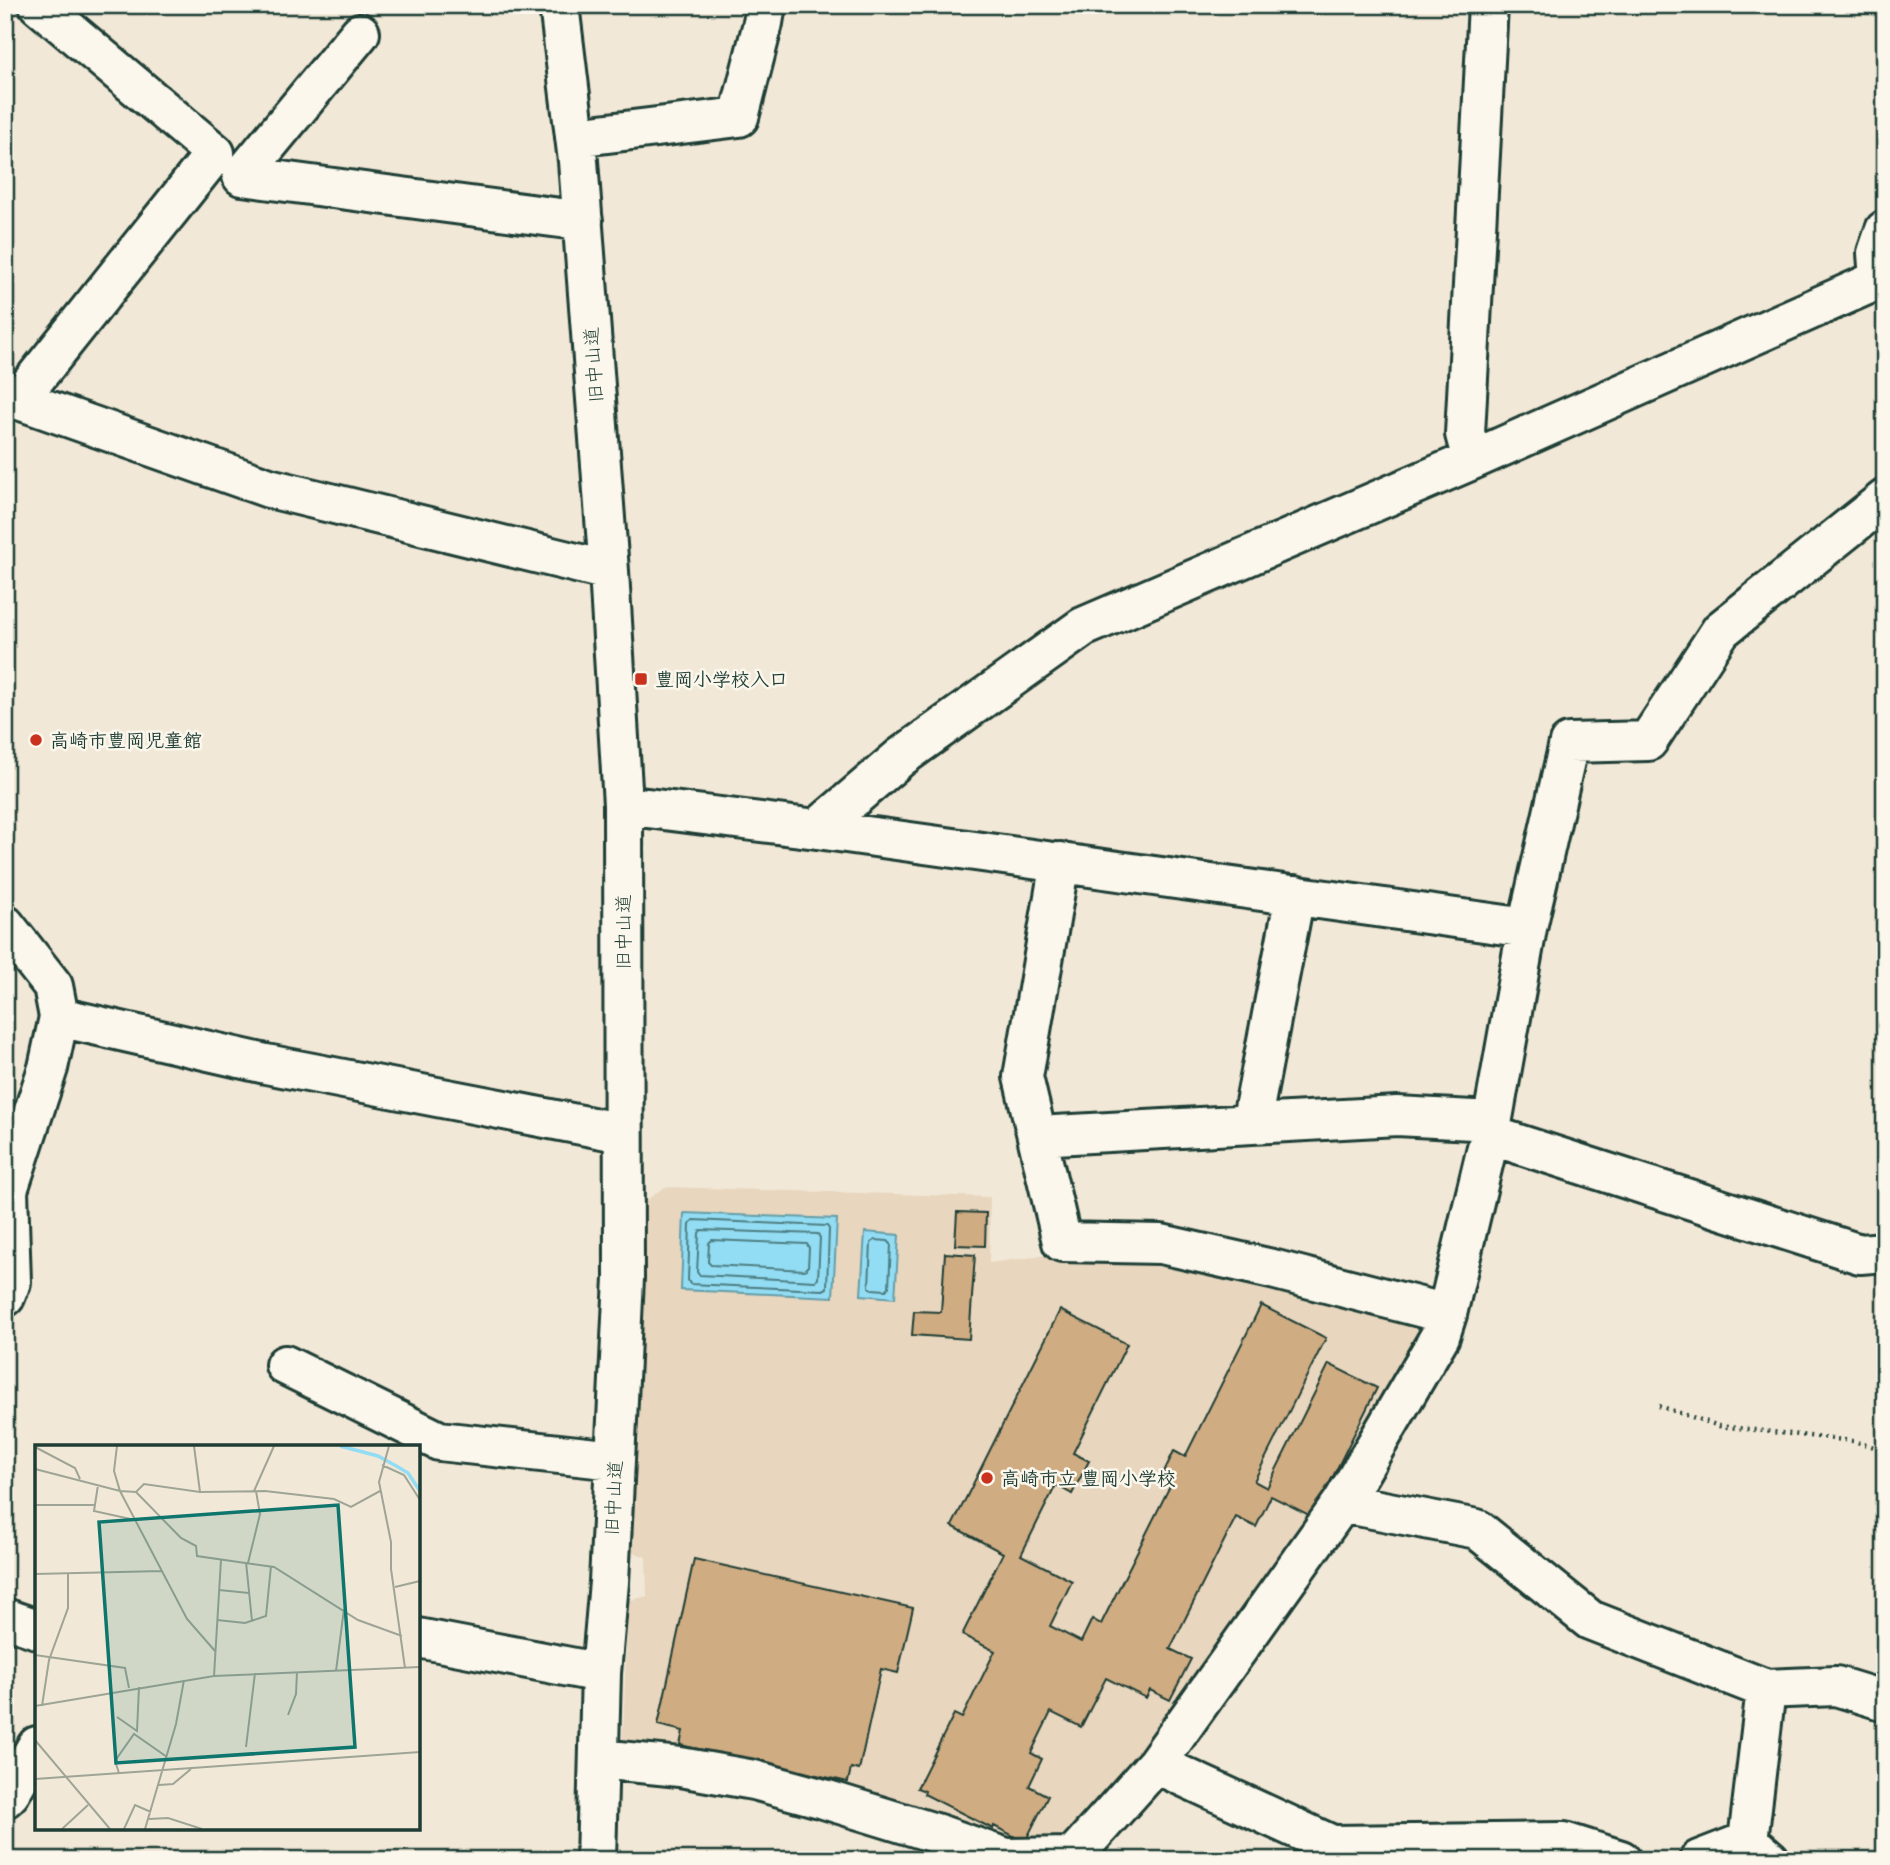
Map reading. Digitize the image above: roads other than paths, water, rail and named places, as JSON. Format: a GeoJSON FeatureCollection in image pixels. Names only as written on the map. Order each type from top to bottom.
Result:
{"type":"FeatureCollection","features":[{"type":"Feature","properties":{"kind":"street"},"geometry":{"type":"LineString","coordinates":[[38,5],[215,153],[11,397],[269,488],[609,571]]}},
{"type":"Feature","properties":{"kind":"street","name":"旧中山道"},"geometry":{"type":"LineString","coordinates":[[559,5],[583,221],[623,805],[624,1278],[609,1582],[601,1673],[596,1860]]}},
{"type":"Feature","properties":{"kind":"street"},"geometry":{"type":"LineString","coordinates":[[575,137],[739,117],[766,5]]}},
{"type":"Feature","properties":{"kind":"street"},"geometry":{"type":"LineString","coordinates":[[1472,460],[1465,434],[1488,5]]}},
{"type":"Feature","properties":{"kind":"street"},"geometry":{"type":"LineString","coordinates":[[360,33],[242,176],[583,221]]}},
{"type":"Feature","properties":{"kind":"street"},"geometry":{"type":"LineString","coordinates":[[817,828],[901,757],[1083,627],[1472,460],[1882,278],[1877,253],[1885,230]]}},
{"type":"Feature","properties":{"kind":"street"},"geometry":{"type":"LineString","coordinates":[[599,1759],[680,1767],[754,1780],[913,1826],[1006,1858],[1071,1859],[1156,1764],[1342,1503],[1440,1336],[1491,1128],[1527,928],[1569,743],[1648,741],[1721,630],[1885,499]]}},
{"type":"Feature","properties":{"kind":"street"},"geometry":{"type":"LineString","coordinates":[[623,805],[817,828],[1527,928]]}},
{"type":"Feature","properties":{"kind":"street"},"geometry":{"type":"LineString","coordinates":[[1060,862],[1023,1077],[1062,1242],[1161,1244],[1272,1269],[1447,1314]]}},
{"type":"Feature","properties":{"kind":"street"},"geometry":{"type":"LineString","coordinates":[[1251,1124],[1295,895]]}},
{"type":"Feature","properties":{"kind":"street"},"geometry":{"type":"LineString","coordinates":[[5,925],[53,986],[59,1017],[48,1068],[8,1191],[11,1282],[5,1297]]}},
{"type":"Feature","properties":{"kind":"street"},"geometry":{"type":"LineString","coordinates":[[59,1017],[266,1064],[623,1133]]}},
{"type":"Feature","properties":{"kind":"street"},"geometry":{"type":"LineString","coordinates":[[1037,1136],[1397,1116],[1491,1128],[1860,1254],[1885,1252]]}},
{"type":"Feature","properties":{"kind":"street"},"geometry":{"type":"LineString","coordinates":[[285,1365],[439,1441],[615,1460]]}},
{"type":"Feature","properties":{"kind":"street"},"geometry":{"type":"LineString","coordinates":[[1342,1503],[1478,1530],[1590,1619],[1766,1689],[1836,1686],[1885,1701]]}},
{"type":"Feature","properties":{"kind":"street"},"geometry":{"type":"LineString","coordinates":[[5,1618],[35,1628]]}},
{"type":"Feature","properties":{"kind":"street"},"geometry":{"type":"LineString","coordinates":[[420,1638],[601,1673]]}},
{"type":"Feature","properties":{"kind":"street"},"geometry":{"type":"LineString","coordinates":[[1699,1860],[1759,1850],[1766,1689]]}},
{"type":"Feature","properties":{"kind":"street"},"geometry":{"type":"LineString","coordinates":[[5,1798],[35,1749]]}},
{"type":"Feature","properties":{"kind":"street"},"geometry":{"type":"LineString","coordinates":[[1156,1764],[1332,1845],[1564,1842],[1621,1860]]}},
{"type":"Feature","properties":{"kind":"water"},"geometry":{"type":"Polygon","coordinates":[[[684,1213],[837,1219],[833,1297],[681,1290],[684,1213]]]}},
{"type":"Feature","properties":{"kind":"water"},"geometry":{"type":"Polygon","coordinates":[[[865,1232],[899,1235],[895,1298],[861,1295],[865,1232]]]}},
{"type":"Feature","properties":{"kind":"place","name":"豊岡小学校入口"},"geometry":{"type":"Point","coordinates":[641,679]}},
{"type":"Feature","properties":{"kind":"place","name":"高崎市豊岡児童館"},"geometry":{"type":"Point","coordinates":[36,740]}},
{"type":"Feature","properties":{"kind":"place","name":"高崎市立 豊岡小学校"},"geometry":{"type":"Point","coordinates":[987,1478]}}]}
